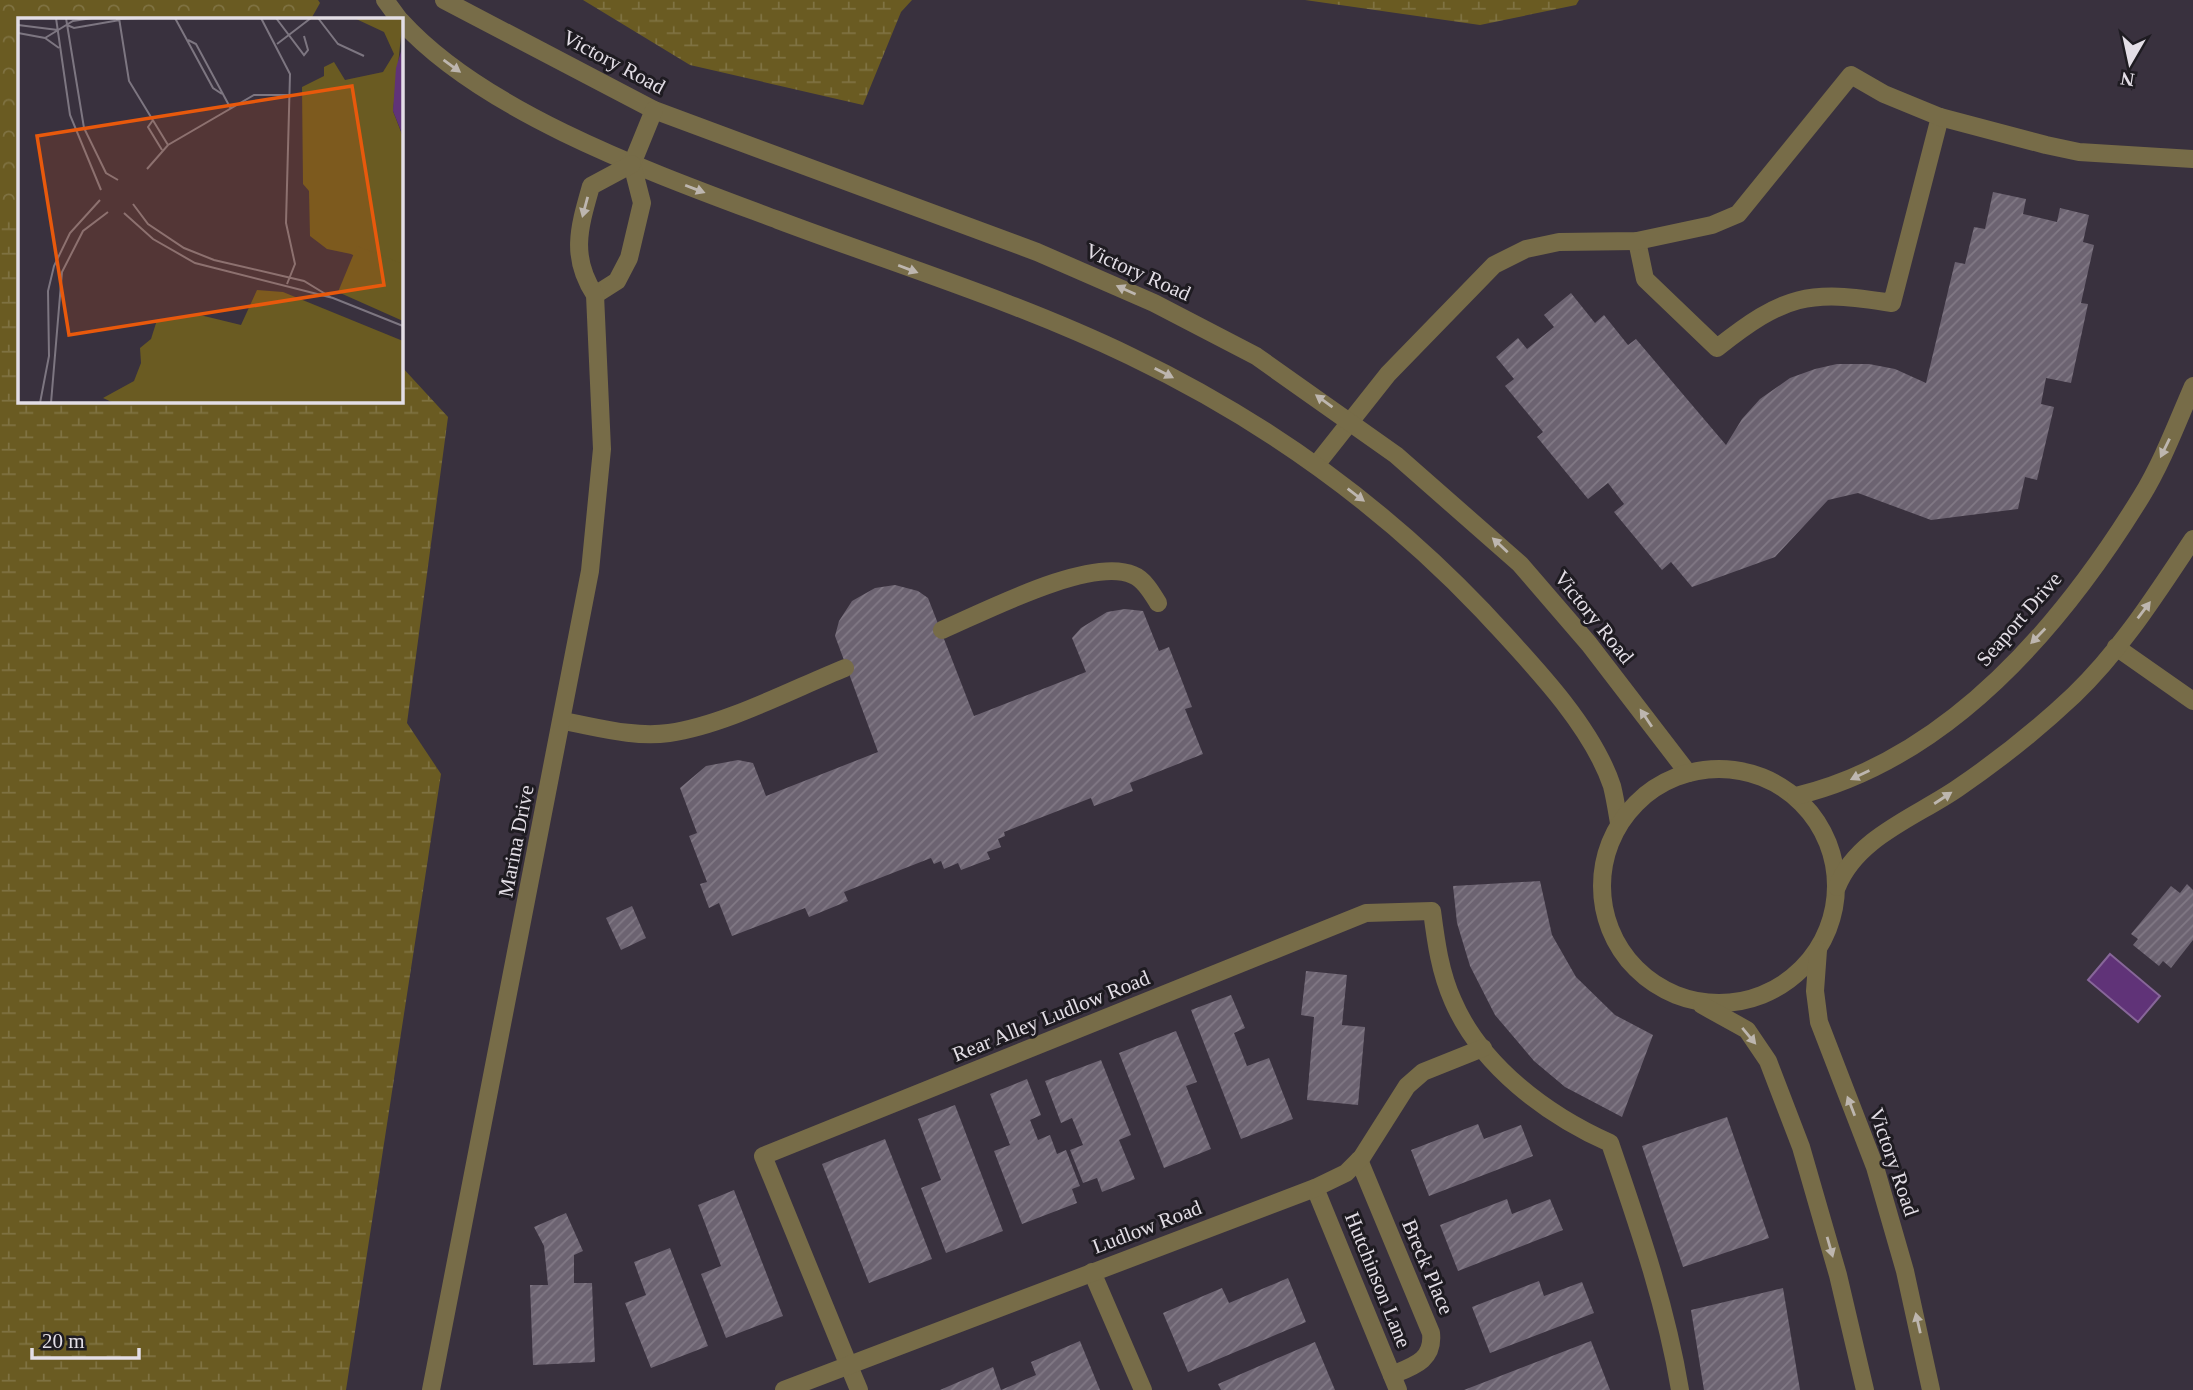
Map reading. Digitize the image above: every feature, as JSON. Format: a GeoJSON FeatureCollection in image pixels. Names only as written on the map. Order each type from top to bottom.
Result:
{"type":"FeatureCollection","features":[{"type":"Feature","properties":{"kind":"street"},"geometry":{"type":"LineString","coordinates":[[384,0],[398,18]]}},
{"type":"Feature","properties":{"kind":"street","name":"Victory Road"},"geometry":{"type":"LineString","coordinates":[[443,0],[654,110],[706,132],[1026,248],[1114,284],[1256,356],[1351,421],[1441,492],[1520,564],[1589,644],[1688,773]]}},
{"type":"Feature","properties":{"kind":"street"},"geometry":{"type":"LineString","coordinates":[[402,22],[433,52],[500,96],[632,164],[1014,308],[1127,354],[1248,420],[1316,465],[1372,507],[1422,550],[1539,673],[1585,734],[1600,759],[1612,786],[1619,823]]}},
{"type":"Feature","properties":{"kind":"street"},"geometry":{"type":"LineString","coordinates":[[1316,465],[1388,374],[1494,265],[1526,249],[1559,242],[1637,241],[1713,225],[1738,214],[1851,75],[1884,94],[1940,117],[2079,152],[2193,159]]}},
{"type":"Feature","properties":{"kind":"street"},"geometry":{"type":"LineString","coordinates":[[595,295],[617,281],[629,258],[642,204],[632,164],[654,110]]}},
{"type":"Feature","properties":{"kind":"street"},"geometry":{"type":"LineString","coordinates":[[1637,241],[1644,279],[1717,348],[1757,316],[1785,302],[1841,295],[1892,303],[1940,117]]}},
{"type":"Feature","properties":{"kind":"street","name":"Marina Drive"},"geometry":{"type":"LineString","coordinates":[[431,1390],[590,571],[600,486],[601,413],[595,295],[581,274],[578,243],[591,187],[632,164]]}},
{"type":"Feature","properties":{"kind":"street","name":"Seaport Drive"},"geometry":{"type":"LineString","coordinates":[[1796,796],[1851,779],[1905,753],[1984,692],[2048,626],[2136,505],[2193,386]]}},
{"type":"Feature","properties":{"kind":"street"},"geometry":{"type":"LineString","coordinates":[[1692,1001],[1735,1003],[1761,996],[1797,975],[1818,950],[1832,921],[1837,887],[1844,869],[1863,848],[1959,788],[2027,737],[2075,693],[2116,647],[2193,539]]}},
{"type":"Feature","properties":{"kind":"street"},"geometry":{"type":"LineString","coordinates":[[942,630],[1023,594],[1084,573],[1112,571],[1134,575],[1158,603]]}},
{"type":"Feature","properties":{"kind":"street"},"geometry":{"type":"LineString","coordinates":[[2116,647],[2193,701]]}},
{"type":"Feature","properties":{"kind":"street"},"geometry":{"type":"LineString","coordinates":[[563,721],[629,733],[668,733],[706,724],[845,668]]}},
{"type":"Feature","properties":{"kind":"street"},"geometry":{"type":"LineString","coordinates":[[1837,887],[1834,859],[1825,834],[1796,796],[1749,772],[1715,768],[1688,773],[1658,785],[1636,803],[1619,823],[1604,857],[1601,898],[1609,931],[1623,956],[1642,975],[1662,989],[1692,1001],[1747,1030],[1768,1061],[1801,1147],[1838,1275],[1865,1390]]}},
{"type":"Feature","properties":{"kind":"street","name":"Rear Alley Ludlow Road"},"geometry":{"type":"LineString","coordinates":[[849,1366],[763,1156],[1366,913],[1432,911],[1439,960],[1454,1002],[1483,1048]]}},
{"type":"Feature","properties":{"kind":"street","name":"Victory Road"},"geometry":{"type":"LineString","coordinates":[[1818,950],[1815,991],[1819,1022],[1875,1167],[1905,1271],[1931,1390]]}},
{"type":"Feature","properties":{"kind":"street"},"geometry":{"type":"LineString","coordinates":[[1483,1048],[1530,1096],[1577,1128],[1610,1143],[1657,1284],[1680,1390]]}},
{"type":"Feature","properties":{"kind":"street","name":"Ludlow Road"},"geometry":{"type":"LineString","coordinates":[[784,1390],[1315,1188],[1346,1172],[1359,1160],[1415,1079],[1423,1072],[1483,1048]]}},
{"type":"Feature","properties":{"kind":"street","name":"Breck Place"},"geometry":{"type":"LineString","coordinates":[[1359,1160],[1431,1333],[1430,1350],[1426,1358],[1395,1383]]}},
{"type":"Feature","properties":{"kind":"street","name":"Hutchinson Lane"},"geometry":{"type":"LineString","coordinates":[[1315,1188],[1395,1383]]}},
{"type":"Feature","properties":{"kind":"street"},"geometry":{"type":"LineString","coordinates":[[1092,1272],[1143,1390]]}},
{"type":"Feature","properties":{"kind":"street"},"geometry":{"type":"LineString","coordinates":[[849,1366],[859,1390]]}},
{"type":"Feature","properties":{"kind":"green space"},"geometry":{"type":"Polygon","coordinates":[[[0,0],[318,0],[320,3],[312,18],[18,18],[18,224],[0,214],[0,0]]]}},
{"type":"Feature","properties":{"kind":"green space"},"geometry":{"type":"Polygon","coordinates":[[[583,0],[912,0],[901,12],[863,105],[690,65],[583,0]]]}},
{"type":"Feature","properties":{"kind":"green space"},"geometry":{"type":"Polygon","coordinates":[[[1305,0],[1579,0],[1576,5],[1480,25],[1305,0]]]}},
{"type":"Feature","properties":{"kind":"green space"},"geometry":{"type":"Polygon","coordinates":[[[0,104],[18,117],[18,402],[402,402],[402,367],[448,417],[407,723],[441,774],[346,1390],[0,1390],[0,104]]]}},
{"type":"Feature","properties":{"kind":"shaded area"},"geometry":{"type":"Polygon","coordinates":[[[2110,954],[2160,996],[2138,1022],[2088,980],[2110,954]]]}},
{"type":"Feature","properties":{"kind":"building"},"geometry":{"type":"Polygon","coordinates":[[[1993,192],[2026,199],[2023,214],[2057,222],[2060,208],[2089,215],[2083,242],[2094,245],[2081,303],[2088,304],[2071,383],[2046,378],[2041,404],[2054,407],[2037,480],[2025,477],[2018,509],[1931,520],[1858,493],[1828,500],[1775,557],[1692,587],[1671,562],[1662,570],[1614,512],[1624,504],[1608,483],[1588,499],[1537,437],[1543,432],[1505,386],[1514,379],[1496,357],[1518,338],[1527,349],[1554,327],[1544,315],[1571,293],[1595,323],[1604,315],[1628,345],[1636,339],[1726,445],[1742,419],[1760,399],[1790,378],[1815,369],[1837,364],[1869,364],[1895,369],[1926,383],[1955,262],[1965,264],[1974,227],[1985,229],[1993,192]]]}},
{"type":"Feature","properties":{"kind":"building"},"geometry":{"type":"Polygon","coordinates":[[[895,585],[918,591],[928,598],[974,716],[1086,672],[1072,638],[1081,628],[1107,612],[1125,609],[1143,611],[1159,651],[1169,647],[1192,707],[1185,709],[1203,754],[1130,783],[1133,791],[1094,806],[1091,798],[1004,832],[1005,836],[998,839],[1001,847],[987,852],[990,859],[961,870],[958,863],[944,869],[941,861],[934,864],[931,858],[844,892],[848,901],[809,917],[805,908],[732,936],[719,903],[709,908],[700,884],[707,882],[689,836],[697,833],[680,788],[706,766],[738,760],[753,763],[766,796],[878,752],[835,636],[839,621],[852,601],[875,588],[895,585]]]}},
{"type":"Feature","properties":{"kind":"building"},"geometry":{"type":"Polygon","coordinates":[[[1540,881],[1552,935],[1576,977],[1615,1015],[1653,1035],[1622,1117],[1565,1087],[1534,1061],[1495,1015],[1470,966],[1457,923],[1453,886],[1540,881]]]}},
{"type":"Feature","properties":{"kind":"building"},"geometry":{"type":"Polygon","coordinates":[[[2187,884],[2193,890],[2193,940],[2171,968],[2163,961],[2159,966],[2133,945],[2138,939],[2131,934],[2171,886],[2180,893],[2187,884]]]}},
{"type":"Feature","properties":{"kind":"building"},"geometry":{"type":"Polygon","coordinates":[[[632,906],[646,938],[621,950],[606,918],[632,906]]]}},
{"type":"Feature","properties":{"kind":"building"},"geometry":{"type":"Polygon","coordinates":[[[1306,971],[1347,975],[1342,1025],[1365,1027],[1358,1105],[1307,1100],[1314,1017],[1301,1015],[1306,971]]]}},
{"type":"Feature","properties":{"kind":"building"},"geometry":{"type":"Polygon","coordinates":[[[1231,995],[1245,1028],[1234,1033],[1247,1066],[1269,1058],[1293,1119],[1241,1139],[1191,1010],[1231,995]]]}},
{"type":"Feature","properties":{"kind":"building"},"geometry":{"type":"Polygon","coordinates":[[[1176,1031],[1197,1082],[1186,1086],[1211,1149],[1164,1168],[1119,1053],[1176,1031]]]}},
{"type":"Feature","properties":{"kind":"building"},"geometry":{"type":"Polygon","coordinates":[[[1101,1060],[1131,1135],[1119,1140],[1135,1179],[1102,1192],[1097,1178],[1083,1183],[1070,1150],[1083,1145],[1072,1118],[1061,1123],[1045,1081],[1101,1060]]]}},
{"type":"Feature","properties":{"kind":"building"},"geometry":{"type":"Polygon","coordinates":[[[1027,1079],[1041,1115],[1030,1120],[1038,1140],[1050,1135],[1057,1154],[1066,1150],[1080,1186],[1072,1189],[1077,1203],[1022,1224],[994,1151],[1010,1145],[990,1094],[1027,1079]]]}},
{"type":"Feature","properties":{"kind":"building"},"geometry":{"type":"Polygon","coordinates":[[[955,1105],[1003,1231],[946,1253],[921,1188],[941,1180],[918,1119],[955,1105]]]}},
{"type":"Feature","properties":{"kind":"building"},"geometry":{"type":"Polygon","coordinates":[[[1727,1117],[1769,1238],[1683,1267],[1642,1146],[1727,1117]]]}},
{"type":"Feature","properties":{"kind":"building"},"geometry":{"type":"Polygon","coordinates":[[[1478,1124],[1484,1139],[1521,1125],[1533,1156],[1429,1196],[1411,1150],[1478,1124]]]}},
{"type":"Feature","properties":{"kind":"building"},"geometry":{"type":"Polygon","coordinates":[[[885,1139],[932,1259],[869,1283],[822,1164],[885,1139]]]}},
{"type":"Feature","properties":{"kind":"building"},"geometry":{"type":"Polygon","coordinates":[[[734,1190],[783,1316],[726,1338],[701,1274],[721,1266],[698,1205],[734,1190]]]}},
{"type":"Feature","properties":{"kind":"building"},"geometry":{"type":"Polygon","coordinates":[[[1507,1199],[1512,1214],[1550,1199],[1563,1230],[1458,1271],[1440,1225],[1507,1199]]]}},
{"type":"Feature","properties":{"kind":"building"},"geometry":{"type":"Polygon","coordinates":[[[566,1213],[583,1251],[574,1255],[574,1283],[592,1283],[595,1362],[533,1365],[530,1285],[548,1285],[544,1246],[534,1227],[566,1213]]]}},
{"type":"Feature","properties":{"kind":"building"},"geometry":{"type":"Polygon","coordinates":[[[670,1248],[708,1346],[651,1368],[625,1303],[646,1295],[634,1262],[670,1248]]]}},
{"type":"Feature","properties":{"kind":"building"},"geometry":{"type":"Polygon","coordinates":[[[1288,1278],[1306,1322],[1188,1372],[1163,1313],[1222,1288],[1229,1303],[1288,1278]]]}},
{"type":"Feature","properties":{"kind":"building"},"geometry":{"type":"Polygon","coordinates":[[[1539,1281],[1544,1296],[1582,1282],[1594,1313],[1490,1353],[1472,1307],[1539,1281]]]}},
{"type":"Feature","properties":{"kind":"building"},"geometry":{"type":"Polygon","coordinates":[[[1783,1288],[1800,1390],[1704,1390],[1691,1310],[1783,1288]]]}},
{"type":"Feature","properties":{"kind":"building"},"geometry":{"type":"Polygon","coordinates":[[[1080,1341],[1100,1390],[1001,1390],[1036,1375],[1031,1362],[1080,1341]]]}},
{"type":"Feature","properties":{"kind":"building"},"geometry":{"type":"Polygon","coordinates":[[[1591,1341],[1610,1390],[1464,1390],[1591,1341]]]}},
{"type":"Feature","properties":{"kind":"building"},"geometry":{"type":"Polygon","coordinates":[[[1315,1342],[1335,1390],[1221,1390],[1218,1384],[1315,1342]]]}},
{"type":"Feature","properties":{"kind":"building"},"geometry":{"type":"Polygon","coordinates":[[[993,1367],[1001,1390],[940,1390],[993,1367]]]}}]}
